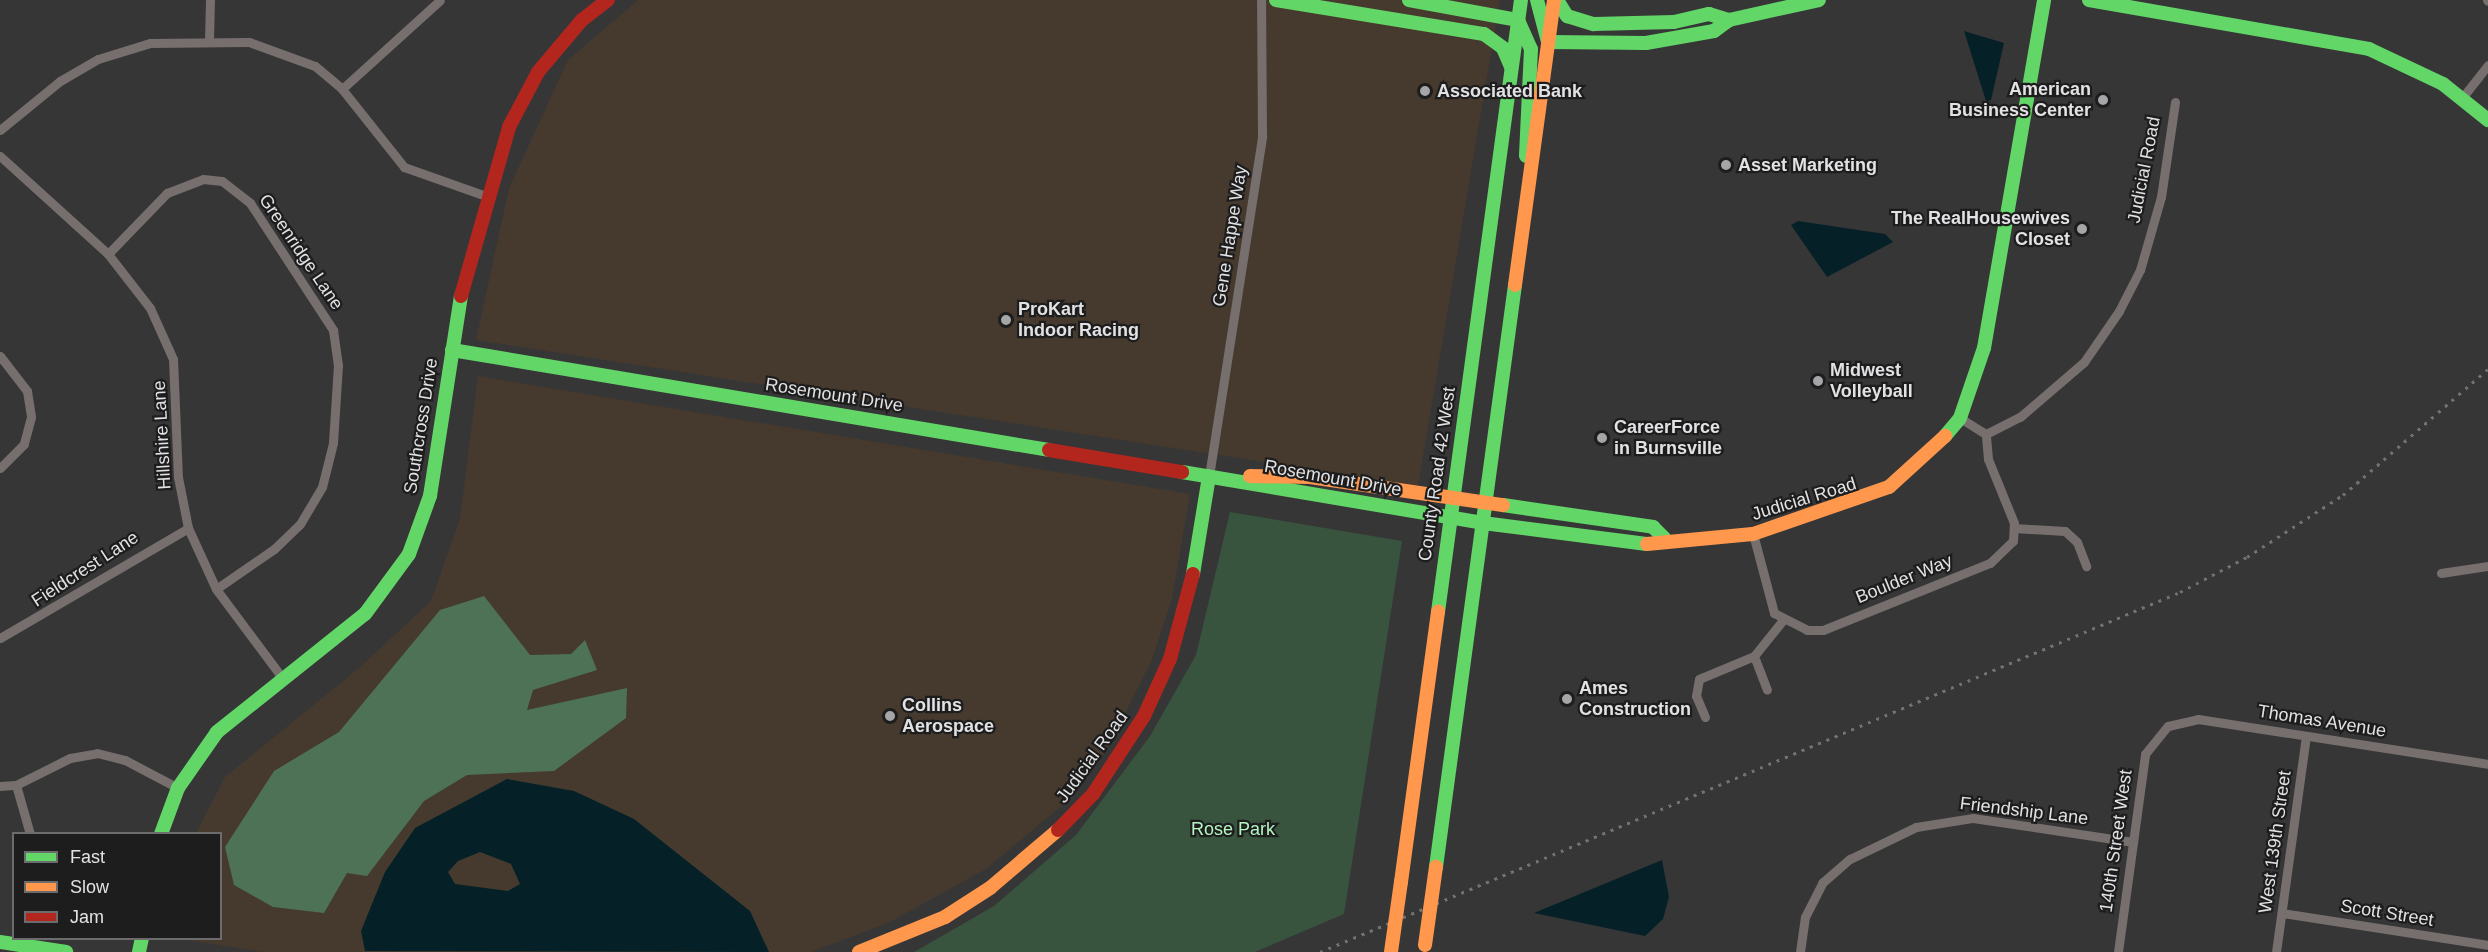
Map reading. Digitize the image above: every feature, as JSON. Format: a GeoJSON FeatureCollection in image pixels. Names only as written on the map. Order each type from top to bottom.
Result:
{"type":"FeatureCollection","features":[{"type":"Feature","properties":{"kind":"main road","name":"Southcross Drive"},"geometry":{"type":"LineString","coordinates":[[162,832],[177,788],[217,732],[365,614],[408,554],[430,496],[452,350],[486,196],[508,127],[538,72],[582,20],[608,0]]}},
{"type":"Feature","properties":{"kind":"main road"},"geometry":{"type":"LineString","coordinates":[[1276,0],[1484,34],[1503,48],[1511,67]]}},
{"type":"Feature","properties":{"kind":"main road"},"geometry":{"type":"LineString","coordinates":[[1409,0],[1518,20],[1531,50],[1524,132],[1529,187]]}},
{"type":"Feature","properties":{"kind":"main road","name":"County Road 42 West"},"geometry":{"type":"LineString","coordinates":[[1391,952],[1521,0]]}},
{"type":"Feature","properties":{"kind":"main road"},"geometry":{"type":"LineString","coordinates":[[1537,0],[1538,19],[1549,42]]}},
{"type":"Feature","properties":{"kind":"main road"},"geometry":{"type":"LineString","coordinates":[[1425,948],[1556,0]]}},
{"type":"Feature","properties":{"kind":"main road"},"geometry":{"type":"LineString","coordinates":[[1556,0],[1567,16],[1594,24],[1654,23],[1709,14],[1729,20]]}},
{"type":"Feature","properties":{"kind":"main road"},"geometry":{"type":"LineString","coordinates":[[1549,42],[1646,43],[1714,31],[1729,20],[1819,0]]}},
{"type":"Feature","properties":{"kind":"main road","name":"Judicial Road"},"geometry":{"type":"LineString","coordinates":[[1450,516],[1483,523],[1651,544],[1664,538],[1753,534],[1889,487],[1921,463],[1960,418],[1984,348],[2044,0]]}},
{"type":"Feature","properties":{"kind":"main road"},"geometry":{"type":"LineString","coordinates":[[2090,0],[2369,49],[2462,98],[2488,120]]}},
{"type":"Feature","properties":{"kind":"main road","name":"Rosemount Drive"},"geometry":{"type":"LineString","coordinates":[[452,350],[1450,516]]}},
{"type":"Feature","properties":{"kind":"main road","name":"Rosemount Drive"},"geometry":{"type":"LineString","coordinates":[[1209,476],[1310,477],[1452,501]]}},
{"type":"Feature","properties":{"kind":"main road","name":"Judicial Road"},"geometry":{"type":"LineString","coordinates":[[859,952],[945,917],[990,888],[1044,844],[1093,794],[1144,716],[1170,659],[1192,580],[1209,476]]}},
{"type":"Feature","properties":{"kind":"main road","name":"Judicial Road"},"geometry":{"type":"LineString","coordinates":[[1452,501],[1653,527],[1664,538]]}},
{"type":"Feature","properties":{"kind":"main road"},"geometry":{"type":"LineString","coordinates":[[0,942],[66,952]]}},
{"type":"Feature","properties":{"kind":"street"},"geometry":{"type":"LineString","coordinates":[[209,41],[210,0]]}},
{"type":"Feature","properties":{"kind":"street"},"geometry":{"type":"LineString","coordinates":[[342,89],[440,0]]}},
{"type":"Feature","properties":{"kind":"street","name":"Gene Happe Way"},"geometry":{"type":"LineString","coordinates":[[1209,476],[1262,136],[1262,0]]}},
{"type":"Feature","properties":{"kind":"street"},"geometry":{"type":"LineString","coordinates":[[0,130],[60,81],[98,59],[150,43],[209,41],[282,50],[315,66],[342,89],[404,166],[429,180],[486,196]]}},
{"type":"Feature","properties":{"kind":"street"},"geometry":{"type":"LineString","coordinates":[[2462,98],[2488,65]]}},
{"type":"Feature","properties":{"kind":"street","name":"Judicial Road"},"geometry":{"type":"LineString","coordinates":[[1986,434],[2020,417],[2084,362],[2119,311],[2140,270],[2161,197],[2175,102]]}},
{"type":"Feature","properties":{"kind":"street","name":"Hillshire Lane"},"geometry":{"type":"LineString","coordinates":[[0,156],[108,254],[150,308],[173,359],[178,477],[188,528],[216,589],[283,679]]}},
{"type":"Feature","properties":{"kind":"street","name":"Greenridge Lane"},"geometry":{"type":"LineString","coordinates":[[108,254],[167,193],[203,179],[222,181],[250,203],[333,330],[338,365],[333,443],[322,487],[283,540],[216,589]]}},
{"type":"Feature","properties":{"kind":"street"},"geometry":{"type":"LineString","coordinates":[[0,356],[27,390],[31,417],[24,444],[0,468]]}},
{"type":"Feature","properties":{"kind":"street"},"geometry":{"type":"LineString","coordinates":[[1960,418],[1986,434],[1988,459],[2014,528],[2065,531],[2077,542],[2086,566]]}},
{"type":"Feature","properties":{"kind":"street","name":"Fieldcrest Lane"},"geometry":{"type":"LineString","coordinates":[[0,638],[188,528]]}},
{"type":"Feature","properties":{"kind":"street","name":"Boulder Way"},"geometry":{"type":"LineString","coordinates":[[1783,620],[1823,630],[1990,563],[2013,542],[2014,528]]}},
{"type":"Feature","properties":{"kind":"street"},"geometry":{"type":"LineString","coordinates":[[1705,717],[1696,696],[1699,678],[1754,656],[1783,620],[1774,613],[1753,534]]}},
{"type":"Feature","properties":{"kind":"street"},"geometry":{"type":"LineString","coordinates":[[2441,573],[2488,566]]}},
{"type":"Feature","properties":{"kind":"street"},"geometry":{"type":"LineString","coordinates":[[1754,656],[1767,690]]}},
{"type":"Feature","properties":{"kind":"street","name":"Thomas Avenue"},"geometry":{"type":"LineString","coordinates":[[2154,737],[2168,726],[2198,719],[2488,765]]}},
{"type":"Feature","properties":{"kind":"street","name":"West 139th Street"},"geometry":{"type":"LineString","coordinates":[[2276,952],[2306,736]]}},
{"type":"Feature","properties":{"kind":"street","name":"140th Street West"},"geometry":{"type":"LineString","coordinates":[[2118,952],[2145,753],[2154,737]]}},
{"type":"Feature","properties":{"kind":"street"},"geometry":{"type":"LineString","coordinates":[[0,786],[16,785],[70,758],[97,753],[125,760],[177,788]]}},
{"type":"Feature","properties":{"kind":"street"},"geometry":{"type":"LineString","coordinates":[[16,785],[29,832]]}},
{"type":"Feature","properties":{"kind":"street","name":"Friendship Lane"},"geometry":{"type":"LineString","coordinates":[[1800,952],[1805,917],[1822,883],[1850,859],[1916,827],[1973,818],[2133,842]]}},
{"type":"Feature","properties":{"kind":"street","name":"Scott Street"},"geometry":{"type":"LineString","coordinates":[[2282,913],[2488,945]]}},
{"type":"Feature","properties":{"kind":"shaded area"},"geometry":{"type":"Polygon","coordinates":[[[638,0],[1500,0],[1418,486],[476,340],[509,188],[568,60],[638,0]]]}},
{"type":"Feature","properties":{"kind":"shaded area"},"geometry":{"type":"Polygon","coordinates":[[[478,376],[1190,494],[1172,599],[1152,660],[1105,753],[1059,808],[986,869],[888,923],[811,952],[264,952],[187,940],[222,940],[222,832],[197,832],[225,777],[359,668],[431,601],[460,519],[478,376]]]}},
{"type":"Feature","properties":{"kind":"green space","name":"Rose Park"},"geometry":{"type":"Polygon","coordinates":[[[1230,512],[1402,541],[1344,914],[1255,952],[914,952],[994,906],[1076,835],[1150,736],[1196,655],[1230,512]]]}},
{"type":"Feature","properties":{"kind":"green space"},"geometry":{"type":"Polygon","coordinates":[[[484,596],[530,655],[571,654],[585,640],[597,670],[533,690],[527,710],[627,688],[626,718],[554,771],[467,775],[424,801],[367,876],[347,873],[324,913],[273,907],[234,885],[225,847],[274,771],[339,732],[440,610],[484,596]]]}},
{"type":"Feature","properties":{"kind":"water"},"geometry":{"type":"Polygon","coordinates":[[[1964,31],[2004,43],[1991,100],[1986,101],[1964,31]]]}},
{"type":"Feature","properties":{"kind":"water"},"geometry":{"type":"Polygon","coordinates":[[[1798,221],[1885,234],[1893,242],[1827,277],[1791,225],[1798,221]]]}},
{"type":"Feature","properties":{"kind":"water"},"geometry":{"type":"Polygon","coordinates":[[[507,779],[574,791],[634,819],[750,911],[769,952],[365,951],[361,931],[385,872],[415,828],[507,779]],[[480,852],[458,861],[448,872],[455,884],[508,891],[520,884],[511,864],[480,852]]]}},
{"type":"Feature","properties":{"kind":"water"},"geometry":{"type":"Polygon","coordinates":[[[1662,860],[1669,897],[1663,919],[1645,936],[1534,913],[1662,860]]]}},
{"type":"Feature","properties":{"kind":"railway"},"geometry":{"type":"LineString","coordinates":[[1320,952],[2180,592],[2247,557],[2343,495],[2488,369]]}},
{"type":"Feature","properties":{"kind":"traffic: fast"},"geometry":{"type":"LineString","coordinates":[[1276,0],[1484,34],[1503,48],[1511,67]]}},
{"type":"Feature","properties":{"kind":"traffic: fast"},"geometry":{"type":"LineString","coordinates":[[1409,0],[1518,20]]}},
{"type":"Feature","properties":{"kind":"traffic: fast"},"geometry":{"type":"LineString","coordinates":[[1438,612],[1521,0]]}},
{"type":"Feature","properties":{"kind":"traffic: fast"},"geometry":{"type":"LineString","coordinates":[[1537,0],[1548,42]]}},
{"type":"Feature","properties":{"kind":"traffic: fast"},"geometry":{"type":"LineString","coordinates":[[1557,0],[1567,16],[1594,24],[1674,22],[1709,14],[1729,20]]}},
{"type":"Feature","properties":{"kind":"traffic: fast"},"geometry":{"type":"LineString","coordinates":[[1549,42],[1646,43],[1714,31],[1729,20],[1819,0]]}},
{"type":"Feature","properties":{"kind":"traffic: fast"},"geometry":{"type":"LineString","coordinates":[[1945,436],[1960,418],[1984,348],[2044,0]]}},
{"type":"Feature","properties":{"kind":"traffic: fast"},"geometry":{"type":"LineString","coordinates":[[2089,0],[2369,49],[2443,84],[2488,120]]}},
{"type":"Feature","properties":{"kind":"traffic: fast"},"geometry":{"type":"LineString","coordinates":[[1518,20],[1531,49],[1526,156]]}},
{"type":"Feature","properties":{"kind":"traffic: fast"},"geometry":{"type":"LineString","coordinates":[[1436,867],[1515,285]]}},
{"type":"Feature","properties":{"kind":"traffic: fast"},"geometry":{"type":"LineString","coordinates":[[162,832],[178,788],[217,732],[365,614],[409,554],[430,496],[461,296]]}},
{"type":"Feature","properties":{"kind":"traffic: fast"},"geometry":{"type":"LineString","coordinates":[[452,350],[1049,450]]}},
{"type":"Feature","properties":{"kind":"traffic: fast"},"geometry":{"type":"LineString","coordinates":[[1182,472],[1483,523],[1647,544]]}},
{"type":"Feature","properties":{"kind":"traffic: fast"},"geometry":{"type":"LineString","coordinates":[[1193,574],[1209,476]]}},
{"type":"Feature","properties":{"kind":"traffic: fast"},"geometry":{"type":"LineString","coordinates":[[1503,505],[1653,527],[1664,538]]}},
{"type":"Feature","properties":{"kind":"traffic: fast"},"geometry":{"type":"LineString","coordinates":[[139,952],[142,940]]}},
{"type":"Feature","properties":{"kind":"traffic: fast"},"geometry":{"type":"LineString","coordinates":[[0,942],[66,952]]}},
{"type":"Feature","properties":{"kind":"traffic: slow"},"geometry":{"type":"LineString","coordinates":[[1515,285],[1554,0]]}},
{"type":"Feature","properties":{"kind":"traffic: slow"},"geometry":{"type":"LineString","coordinates":[[1647,544],[1753,534],[1889,487],[1945,436]]}},
{"type":"Feature","properties":{"kind":"traffic: slow"},"geometry":{"type":"LineString","coordinates":[[1250,476],[1310,477],[1503,505]]}},
{"type":"Feature","properties":{"kind":"traffic: slow"},"geometry":{"type":"LineString","coordinates":[[1401,882],[1438,612]]}},
{"type":"Feature","properties":{"kind":"traffic: slow"},"geometry":{"type":"LineString","coordinates":[[859,952],[945,917],[990,888],[1058,830]]}},
{"type":"Feature","properties":{"kind":"traffic: slow"},"geometry":{"type":"LineString","coordinates":[[1425,945],[1436,867]]}},
{"type":"Feature","properties":{"kind":"traffic: slow"},"geometry":{"type":"LineString","coordinates":[[1391,952],[1401,882]]}},
{"type":"Feature","properties":{"kind":"traffic: jam"},"geometry":{"type":"LineString","coordinates":[[461,296],[509,127],[538,72],[582,20],[608,0]]}},
{"type":"Feature","properties":{"kind":"traffic: jam"},"geometry":{"type":"LineString","coordinates":[[1049,450],[1182,472]]}},
{"type":"Feature","properties":{"kind":"traffic: jam"},"geometry":{"type":"LineString","coordinates":[[1058,830],[1093,794],[1144,716],[1170,659],[1193,574]]}},
{"type":"Feature","properties":{"kind":"place","name":"Associated Bank"},"geometry":{"type":"Point","coordinates":[1425,91]}},
{"type":"Feature","properties":{"kind":"place","name":"American Business Center"},"geometry":{"type":"Point","coordinates":[2103,100]}},
{"type":"Feature","properties":{"kind":"place","name":"Asset Marketing"},"geometry":{"type":"Point","coordinates":[1726,165]}},
{"type":"Feature","properties":{"kind":"place","name":"The RealHousewives Closet"},"geometry":{"type":"Point","coordinates":[2082,229]}},
{"type":"Feature","properties":{"kind":"place","name":"ProKart Indoor Racing"},"geometry":{"type":"Point","coordinates":[1006,320]}},
{"type":"Feature","properties":{"kind":"place","name":"Midwest Volleyball"},"geometry":{"type":"Point","coordinates":[1818,381]}},
{"type":"Feature","properties":{"kind":"place","name":"CareerForce in Burnsville"},"geometry":{"type":"Point","coordinates":[1602,438]}},
{"type":"Feature","properties":{"kind":"place","name":"Ames Construction"},"geometry":{"type":"Point","coordinates":[1567,699]}},
{"type":"Feature","properties":{"kind":"place","name":"Collins Aerospace"},"geometry":{"type":"Point","coordinates":[890,716]}}]}
